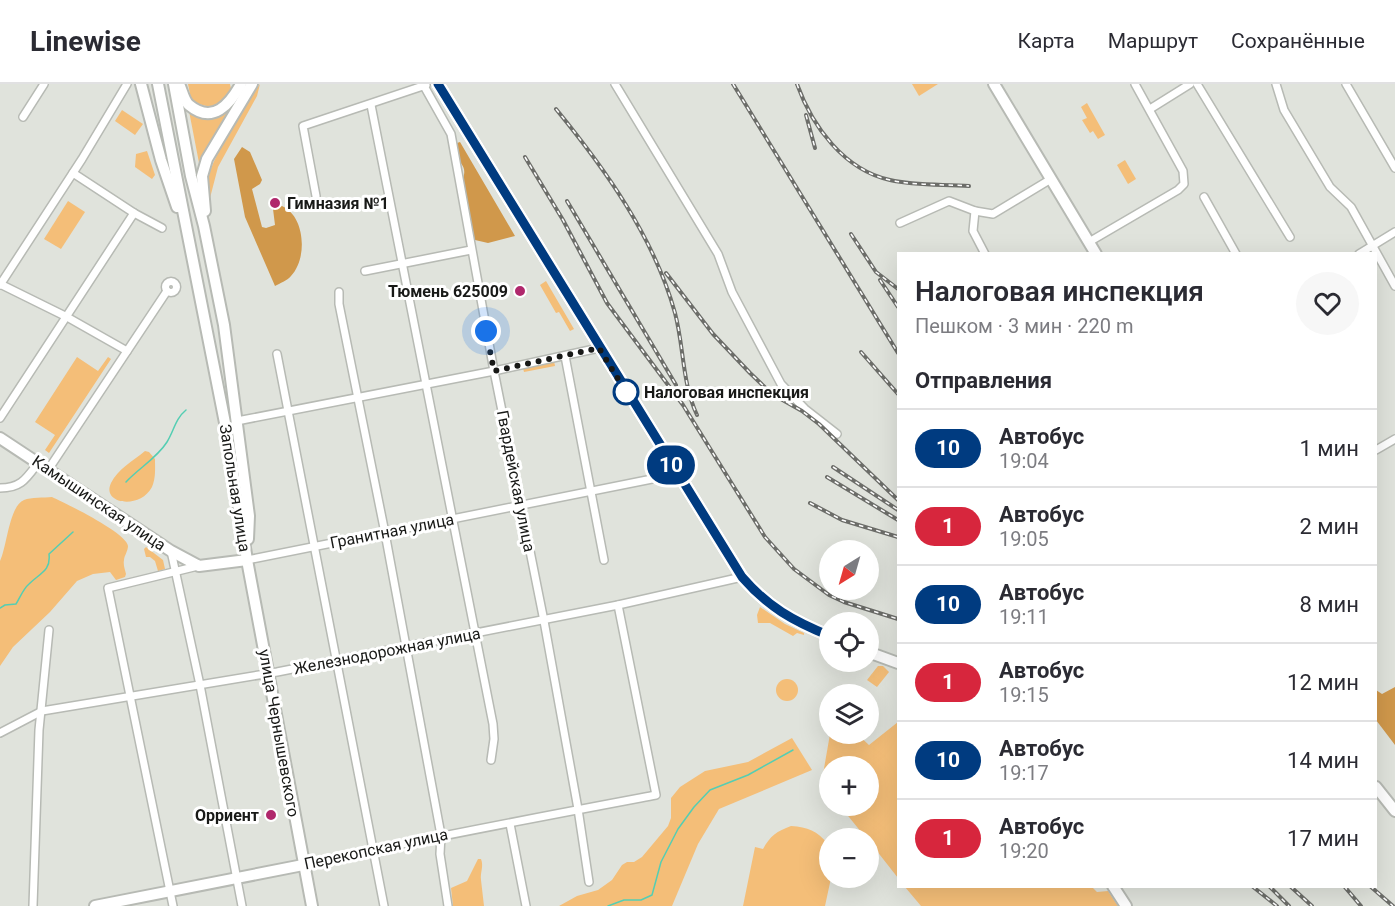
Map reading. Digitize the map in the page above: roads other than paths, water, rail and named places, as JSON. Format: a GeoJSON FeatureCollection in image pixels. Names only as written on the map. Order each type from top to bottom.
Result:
{"type":"FeatureCollection","features":[{"type":"Feature","properties":{"kind":"street"},"geometry":{"type":"LineString","coordinates":[[23,117],[44,84]]}},
{"type":"Feature","properties":{"kind":"street"},"geometry":{"type":"LineString","coordinates":[[127,84],[73,173],[0,284],[67,317],[127,351]]}},
{"type":"Feature","properties":{"kind":"street"},"geometry":{"type":"LineString","coordinates":[[141,84],[161,160],[187,231]]}},
{"type":"Feature","properties":{"kind":"street","name":"Запольная улица"},"geometry":{"type":"LineString","coordinates":[[158,84],[225,423],[247,560]]}},
{"type":"Feature","properties":{"kind":"street"},"geometry":{"type":"LineString","coordinates":[[176,84],[188,104],[203,113],[218,111],[232,100],[242,84]]}},
{"type":"Feature","properties":{"kind":"street","name":"Запольная улица"},"geometry":{"type":"LineString","coordinates":[[176,84],[191,176],[204,226],[224,325],[249,516],[247,560]]}},
{"type":"Feature","properties":{"kind":"street"},"geometry":{"type":"LineString","coordinates":[[204,226],[202,176],[207,159],[252,84]]}},
{"type":"Feature","properties":{"kind":"street"},"geometry":{"type":"LineString","coordinates":[[438,84],[742,577],[759,596],[781,613],[819,631]]}},
{"type":"Feature","properties":{"kind":"street"},"geometry":{"type":"LineString","coordinates":[[615,84],[718,254],[732,292],[781,384],[805,409],[837,434]]}},
{"type":"Feature","properties":{"kind":"street"},"geometry":{"type":"LineString","coordinates":[[994,84],[1092,250],[1184,184],[1183,171],[1135,84]]}},
{"type":"Feature","properties":{"kind":"street"},"geometry":{"type":"LineString","coordinates":[[1150,109],[1190,84]]}},
{"type":"Feature","properties":{"kind":"street"},"geometry":{"type":"LineString","coordinates":[[1197,84],[1290,237]]}},
{"type":"Feature","properties":{"kind":"street"},"geometry":{"type":"LineString","coordinates":[[1276,84],[1284,110],[1324,178],[1351,207],[1376,252]]}},
{"type":"Feature","properties":{"kind":"street"},"geometry":{"type":"LineString","coordinates":[[1346,84],[1395,168]]}},
{"type":"Feature","properties":{"kind":"street"},"geometry":{"type":"LineString","coordinates":[[316,196],[303,126],[426,85]]}},
{"type":"Feature","properties":{"kind":"street","name":"Гвардейская улица"},"geometry":{"type":"LineString","coordinates":[[426,85],[451,134],[494,371],[544,621],[589,882]]}},
{"type":"Feature","properties":{"kind":"street"},"geometry":{"type":"LineString","coordinates":[[371,105],[493,724],[492,760]]}},
{"type":"Feature","properties":{"kind":"street"},"geometry":{"type":"LineString","coordinates":[[451,134],[464,126]]}},
{"type":"Feature","properties":{"kind":"street"},"geometry":{"type":"LineString","coordinates":[[73,173],[134,213],[162,228]]}},
{"type":"Feature","properties":{"kind":"street"},"geometry":{"type":"LineString","coordinates":[[900,223],[949,201],[975,212],[993,214],[1051,179]]}},
{"type":"Feature","properties":{"kind":"street"},"geometry":{"type":"LineString","coordinates":[[1204,197],[1235,252]]}},
{"type":"Feature","properties":{"kind":"street"},"geometry":{"type":"LineString","coordinates":[[975,212],[974,231],[984,252]]}},
{"type":"Feature","properties":{"kind":"street"},"geometry":{"type":"LineString","coordinates":[[0,418],[134,213]]}},
{"type":"Feature","properties":{"kind":"street"},"geometry":{"type":"LineString","coordinates":[[1362,252],[1395,232]]}},
{"type":"Feature","properties":{"kind":"street"},"geometry":{"type":"LineString","coordinates":[[365,271],[471,250]]}},
{"type":"Feature","properties":{"kind":"street"},"geometry":{"type":"LineString","coordinates":[[1377,254],[1395,286]]}},
{"type":"Feature","properties":{"kind":"street"},"geometry":{"type":"LineString","coordinates":[[48,470],[167,291]]}},
{"type":"Feature","properties":{"kind":"street"},"geometry":{"type":"LineString","coordinates":[[339,292],[339,304],[385,533],[441,835],[440,854],[448,906]]}},
{"type":"Feature","properties":{"kind":"street"},"geometry":{"type":"LineString","coordinates":[[237,421],[599,348]]}},
{"type":"Feature","properties":{"kind":"street"},"geometry":{"type":"LineString","coordinates":[[277,354],[384,906]]}},
{"type":"Feature","properties":{"kind":"street"},"geometry":{"type":"LineString","coordinates":[[565,356],[604,560]]}},
{"type":"Feature","properties":{"kind":"street","name":"Камышинская улица"},"geometry":{"type":"LineString","coordinates":[[0,438],[171,551],[199,566]]}},
{"type":"Feature","properties":{"kind":"street"},"geometry":{"type":"LineString","coordinates":[[1377,449],[1395,439]]}},
{"type":"Feature","properties":{"kind":"street"},"geometry":{"type":"LineString","coordinates":[[0,488],[15,488],[38,463]]}},
{"type":"Feature","properties":{"kind":"street","name":"Гранитная улица"},"geometry":{"type":"LineString","coordinates":[[131,697],[108,588],[199,566],[247,560],[677,474]]}},
{"type":"Feature","properties":{"kind":"street"},"geometry":{"type":"LineString","coordinates":[[171,551],[200,685],[242,906]]}},
{"type":"Feature","properties":{"kind":"street","name":"улица Чернышевского"},"geometry":{"type":"LineString","coordinates":[[247,560],[312,906]]}},
{"type":"Feature","properties":{"kind":"street","name":"Железнодорожная улица"},"geometry":{"type":"LineString","coordinates":[[0,733],[42,711],[336,661],[544,621],[742,577]]}},
{"type":"Feature","properties":{"kind":"street","name":"Перекопская улица"},"geometry":{"type":"LineString","coordinates":[[95,906],[441,835],[657,795],[618,605]]}},
{"type":"Feature","properties":{"kind":"street"},"geometry":{"type":"LineString","coordinates":[[33,906],[39,730],[49,630]]}},
{"type":"Feature","properties":{"kind":"street"},"geometry":{"type":"LineString","coordinates":[[879,656],[897,663]]}},
{"type":"Feature","properties":{"kind":"street"},"geometry":{"type":"LineString","coordinates":[[131,697],[173,906]]}},
{"type":"Feature","properties":{"kind":"street"},"geometry":{"type":"LineString","coordinates":[[1377,787],[1395,811]]}},
{"type":"Feature","properties":{"kind":"street"},"geometry":{"type":"LineString","coordinates":[[510,824],[526,906]]}},
{"type":"Feature","properties":{"kind":"street"},"geometry":{"type":"LineString","coordinates":[[1114,888],[1126,906]]}},
{"type":"Feature","properties":{"kind":"waterway"},"geometry":{"type":"LineString","coordinates":[[126,482],[163,448],[179,417],[186,410]]}},
{"type":"Feature","properties":{"kind":"waterway"},"geometry":{"type":"LineString","coordinates":[[0,608],[16,604],[27,586],[46,568],[49,554],[73,532]]}},
{"type":"Feature","properties":{"kind":"waterway"},"geometry":{"type":"LineString","coordinates":[[608,906],[624,900],[641,900],[652,895],[661,862],[678,829],[710,790],[748,775],[793,750]]}},
{"type":"Feature","properties":{"kind":"railway"},"geometry":{"type":"LineString","coordinates":[[733,84],[897,351]]}},
{"type":"Feature","properties":{"kind":"railway"},"geometry":{"type":"LineString","coordinates":[[797,84],[803,100],[821,130],[832,144],[858,167],[873,175],[900,182],[969,186]]}},
{"type":"Feature","properties":{"kind":"railway"},"geometry":{"type":"LineString","coordinates":[[556,109],[610,180],[641,231],[654,258],[675,313],[688,390],[697,415]]}},
{"type":"Feature","properties":{"kind":"railway"},"geometry":{"type":"LineString","coordinates":[[806,115],[815,148]]}},
{"type":"Feature","properties":{"kind":"railway"},"geometry":{"type":"LineString","coordinates":[[525,157],[563,220],[607,303],[683,405],[765,537],[794,569],[829,595],[897,619]]}},
{"type":"Feature","properties":{"kind":"railway"},"geometry":{"type":"LineString","coordinates":[[567,201],[676,385]]}},
{"type":"Feature","properties":{"kind":"railway"},"geometry":{"type":"LineString","coordinates":[[851,234],[876,272],[897,288]]}},
{"type":"Feature","properties":{"kind":"railway"},"geometry":{"type":"LineString","coordinates":[[666,273],[713,334],[750,373],[772,394],[802,411],[819,424],[897,499]]}},
{"type":"Feature","properties":{"kind":"railway"},"geometry":{"type":"LineString","coordinates":[[880,280],[897,306]]}},
{"type":"Feature","properties":{"kind":"railway"},"geometry":{"type":"LineString","coordinates":[[861,352],[897,393]]}},
{"type":"Feature","properties":{"kind":"railway"},"geometry":{"type":"LineString","coordinates":[[833,467],[897,509]]}},
{"type":"Feature","properties":{"kind":"railway"},"geometry":{"type":"LineString","coordinates":[[827,477],[897,519]]}},
{"type":"Feature","properties":{"kind":"railway"},"geometry":{"type":"LineString","coordinates":[[810,503],[842,520],[897,537]]}},
{"type":"Feature","properties":{"kind":"railway"},"geometry":{"type":"LineString","coordinates":[[1254,888],[1277,906]]}},
{"type":"Feature","properties":{"kind":"railway"},"geometry":{"type":"LineString","coordinates":[[1271,888],[1289,906]]}},
{"type":"Feature","properties":{"kind":"railway"},"geometry":{"type":"LineString","coordinates":[[1292,888],[1312,906]]}},
{"type":"Feature","properties":{"kind":"railway"},"geometry":{"type":"LineString","coordinates":[[1346,888],[1361,906]]}},
{"type":"Feature","properties":{"kind":"railway"},"geometry":{"type":"LineString","coordinates":[[1372,888],[1393,906]]}},
{"type":"Feature","properties":{"kind":"place","name":"Гимназия №1"},"geometry":{"type":"Point","coordinates":[275,203]}},
{"type":"Feature","properties":{"kind":"place","name":"Тюмень 625009"},"geometry":{"type":"Point","coordinates":[520,291]}},
{"type":"Feature","properties":{"kind":"place","name":"Налоговая инспекция"},"geometry":{"type":"Point","coordinates":[626,392]}},
{"type":"Feature","properties":{"kind":"place","name":"Орриент"},"geometry":{"type":"Point","coordinates":[271,815]}}]}
